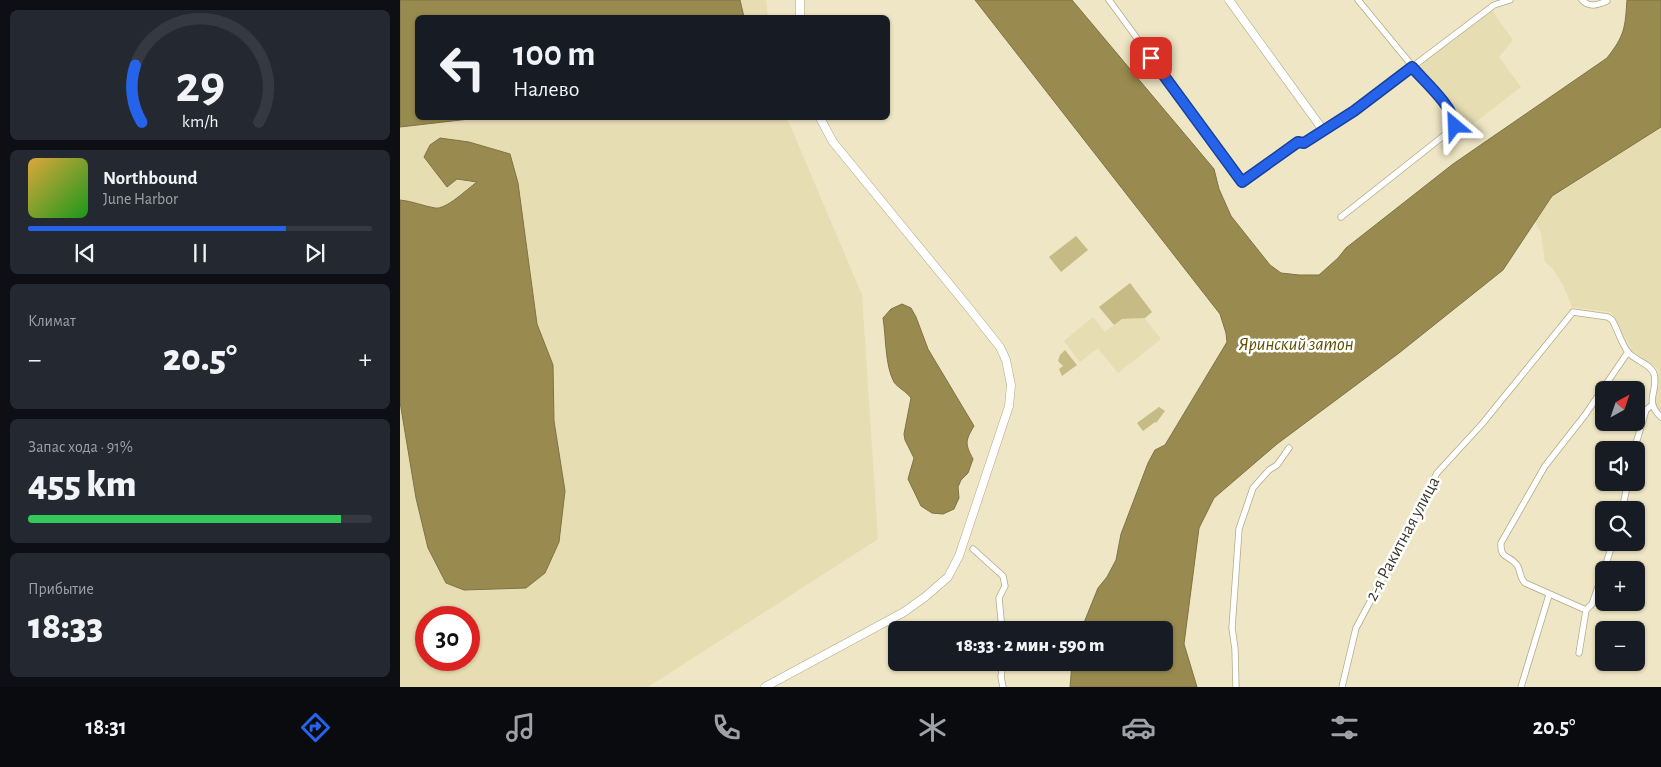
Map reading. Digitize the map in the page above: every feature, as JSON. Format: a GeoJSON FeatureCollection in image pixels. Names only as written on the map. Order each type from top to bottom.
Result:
{"type":"FeatureCollection","features":[{"type":"Feature","properties":{"kind":"street"},"geometry":{"type":"LineString","coordinates":[[800,0],[800,15]]}},
{"type":"Feature","properties":{"kind":"street"},"geometry":{"type":"LineString","coordinates":[[1109,0],[1242,182],[1298,142],[1304,143],[1354,111],[1499,2],[1510,0]]}},
{"type":"Feature","properties":{"kind":"street"},"geometry":{"type":"LineString","coordinates":[[1229,0],[1323,130]]}},
{"type":"Feature","properties":{"kind":"street"},"geometry":{"type":"LineString","coordinates":[[1341,218],[1455,126],[1454,117],[1358,0]]}},
{"type":"Feature","properties":{"kind":"street"},"geometry":{"type":"LineString","coordinates":[[1582,0],[1584,3],[1594,6],[1607,1]]}},
{"type":"Feature","properties":{"kind":"street"},"geometry":{"type":"LineString","coordinates":[[765,687],[904,612],[948,577],[959,556],[1006,417],[1010,399],[1010,376],[1006,360],[1000,348],[833,142],[821,120]]}},
{"type":"Feature","properties":{"kind":"street","name":"2-я Ракитная улица"},"geometry":{"type":"LineString","coordinates":[[1342,687],[1356,628],[1437,473],[1482,424],[1570,315],[1578,311],[1608,317],[1612,320],[1628,352]]}},
{"type":"Feature","properties":{"kind":"street"},"geometry":{"type":"LineString","coordinates":[[1586,610],[1525,583],[1520,579],[1518,567],[1501,552],[1501,543],[1545,466],[1585,415],[1628,352],[1652,370],[1654,375],[1652,405],[1655,412],[1661,417]]}},
{"type":"Feature","properties":{"kind":"street"},"geometry":{"type":"LineString","coordinates":[[1637,441],[1646,410],[1652,405]]}},
{"type":"Feature","properties":{"kind":"street"},"geometry":{"type":"LineString","coordinates":[[1236,687],[1236,649],[1232,628],[1239,529],[1252,488],[1269,470],[1277,465],[1289,448]]}},
{"type":"Feature","properties":{"kind":"street"},"geometry":{"type":"LineString","coordinates":[[973,549],[1002,576],[1005,586],[999,598],[1001,621]]}},
{"type":"Feature","properties":{"kind":"street"},"geometry":{"type":"LineString","coordinates":[[1521,687],[1549,595]]}},
{"type":"Feature","properties":{"kind":"street"},"geometry":{"type":"LineString","coordinates":[[1578,653],[1586,610],[1592,604],[1595,596]]}},
{"type":"Feature","properties":{"kind":"street"},"geometry":{"type":"LineString","coordinates":[[1001,671],[1003,687]]}},
{"type":"Feature","properties":{"kind":"shaded area"},"geometry":{"type":"Polygon","coordinates":[[[400,0],[766,0],[768,15],[415,15],[415,120],[788,120],[862,295],[878,539],[648,687],[400,687],[400,0]]]}},
{"type":"Feature","properties":{"kind":"shaded area"},"geometry":{"type":"Polygon","coordinates":[[[1492,11],[1513,40],[1499,57],[1521,87],[1469,127],[1418,64],[1492,11]]]}},
{"type":"Feature","properties":{"kind":"shaded area"},"geometry":{"type":"Polygon","coordinates":[[[1661,127],[1661,412],[1655,406],[1659,370],[1632,350],[1611,312],[1572,307],[1563,285],[1552,268],[1545,262],[1541,233],[1535,221],[1552,196],[1661,127]]]}},
{"type":"Feature","properties":{"kind":"shaded area"},"geometry":{"type":"Polygon","coordinates":[[[1076,236],[1088,250],[1061,272],[1049,257],[1076,236]]]}},
{"type":"Feature","properties":{"kind":"shaded area"},"geometry":{"type":"Polygon","coordinates":[[[1130,283],[1152,312],[1145,318],[1122,319],[1114,325],[1099,307],[1130,283]]]}},
{"type":"Feature","properties":{"kind":"shaded area"},"geometry":{"type":"Polygon","coordinates":[[[1093,317],[1105,332],[1122,319],[1144,318],[1161,339],[1118,373],[1098,348],[1080,362],[1064,341],[1093,317]]]}},
{"type":"Feature","properties":{"kind":"shaded area"},"geometry":{"type":"Polygon","coordinates":[[[1065,350],[1077,365],[1062,376],[1059,369],[1063,366],[1058,361],[1060,355],[1065,350]]]}},
{"type":"Feature","properties":{"kind":"shaded area"},"geometry":{"type":"Polygon","coordinates":[[[1159,407],[1165,411],[1156,423],[1143,431],[1137,423],[1159,407]]]}},
{"type":"Feature","properties":{"kind":"water"},"geometry":{"type":"Polygon","coordinates":[[[400,0],[740,0],[744,15],[415,15],[415,120],[461,120],[400,127],[400,0]]]}},
{"type":"Feature","properties":{"kind":"water","name":"Яринский затон"},"geometry":{"type":"Polygon","coordinates":[[[975,0],[1072,0],[1214,169],[1219,189],[1231,216],[1270,265],[1281,273],[1319,275],[1346,248],[1453,164],[1607,58],[1621,37],[1626,18],[1627,0],[1661,0],[1661,127],[1552,196],[1503,270],[1399,353],[1277,444],[1214,498],[1199,528],[1184,644],[1197,687],[1070,687],[1071,671],[1173,671],[1173,621],[1085,621],[1098,588],[1107,577],[1116,560],[1121,534],[1148,463],[1155,450],[1165,445],[1227,342],[1220,314],[975,0]]]}},
{"type":"Feature","properties":{"kind":"water"},"geometry":{"type":"Polygon","coordinates":[[[440,138],[469,142],[510,154],[518,183],[537,324],[553,365],[554,421],[565,491],[559,542],[545,573],[526,588],[464,590],[446,583],[428,548],[416,498],[400,402],[400,200],[440,208],[477,182],[457,179],[447,187],[424,157],[430,145],[440,138]]]}},
{"type":"Feature","properties":{"kind":"water"},"geometry":{"type":"Polygon","coordinates":[[[902,304],[911,308],[928,349],[974,426],[967,442],[973,459],[968,473],[961,480],[958,487],[959,498],[954,509],[943,514],[932,513],[921,506],[908,479],[914,458],[904,434],[911,398],[895,384],[891,375],[887,359],[883,318],[891,309],[902,304]]]}},
{"type":"Feature","properties":{"kind":"route"},"geometry":{"type":"LineString","coordinates":[[1151,58],[1242,182],[1298,142],[1304,143],[1354,111],[1412,67],[1454,117],[1455,126]]}}]}
